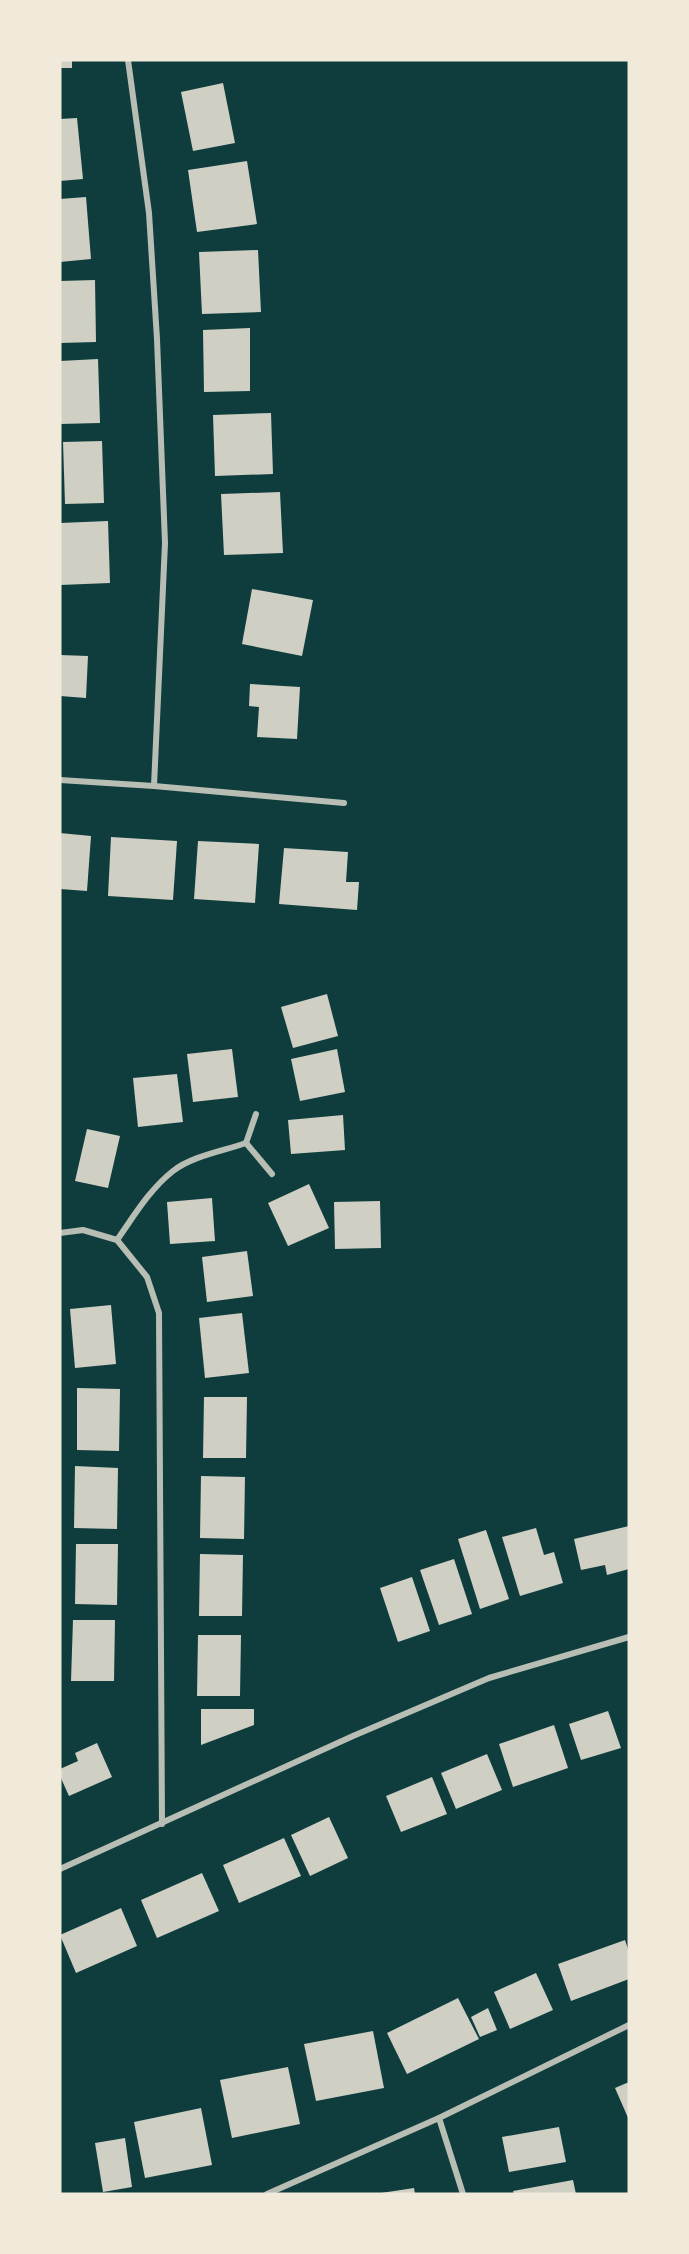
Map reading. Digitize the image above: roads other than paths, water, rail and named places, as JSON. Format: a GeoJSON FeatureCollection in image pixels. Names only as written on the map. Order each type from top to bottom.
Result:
{"type":"FeatureCollection","features":[{"type":"Feature","properties":{"kind":"street"},"geometry":{"type":"LineString","coordinates":[[128,60],[149,213],[165,532],[154,786]]}},
{"type":"Feature","properties":{"kind":"street"},"geometry":{"type":"LineString","coordinates":[[60,780],[344,803]]}},
{"type":"Feature","properties":{"kind":"street"},"geometry":{"type":"LineString","coordinates":[[246,1143],[256,1114]]}},
{"type":"Feature","properties":{"kind":"street"},"geometry":{"type":"LineString","coordinates":[[246,1143],[272,1174]]}},
{"type":"Feature","properties":{"kind":"street"},"geometry":{"type":"LineString","coordinates":[[117,1240],[152,1191],[174,1170],[196,1159],[246,1143]]}},
{"type":"Feature","properties":{"kind":"street"},"geometry":{"type":"LineString","coordinates":[[60,1233],[83,1230],[117,1240],[147,1277],[159,1313],[162,1824]]}},
{"type":"Feature","properties":{"kind":"street"},"geometry":{"type":"LineString","coordinates":[[60,1869],[353,1736],[489,1678],[629,1637]]}},
{"type":"Feature","properties":{"kind":"street"},"geometry":{"type":"LineString","coordinates":[[267,2194],[439,2118],[629,2025]]}},
{"type":"Feature","properties":{"kind":"street"},"geometry":{"type":"LineString","coordinates":[[439,2118],[463,2194]]}}]}
